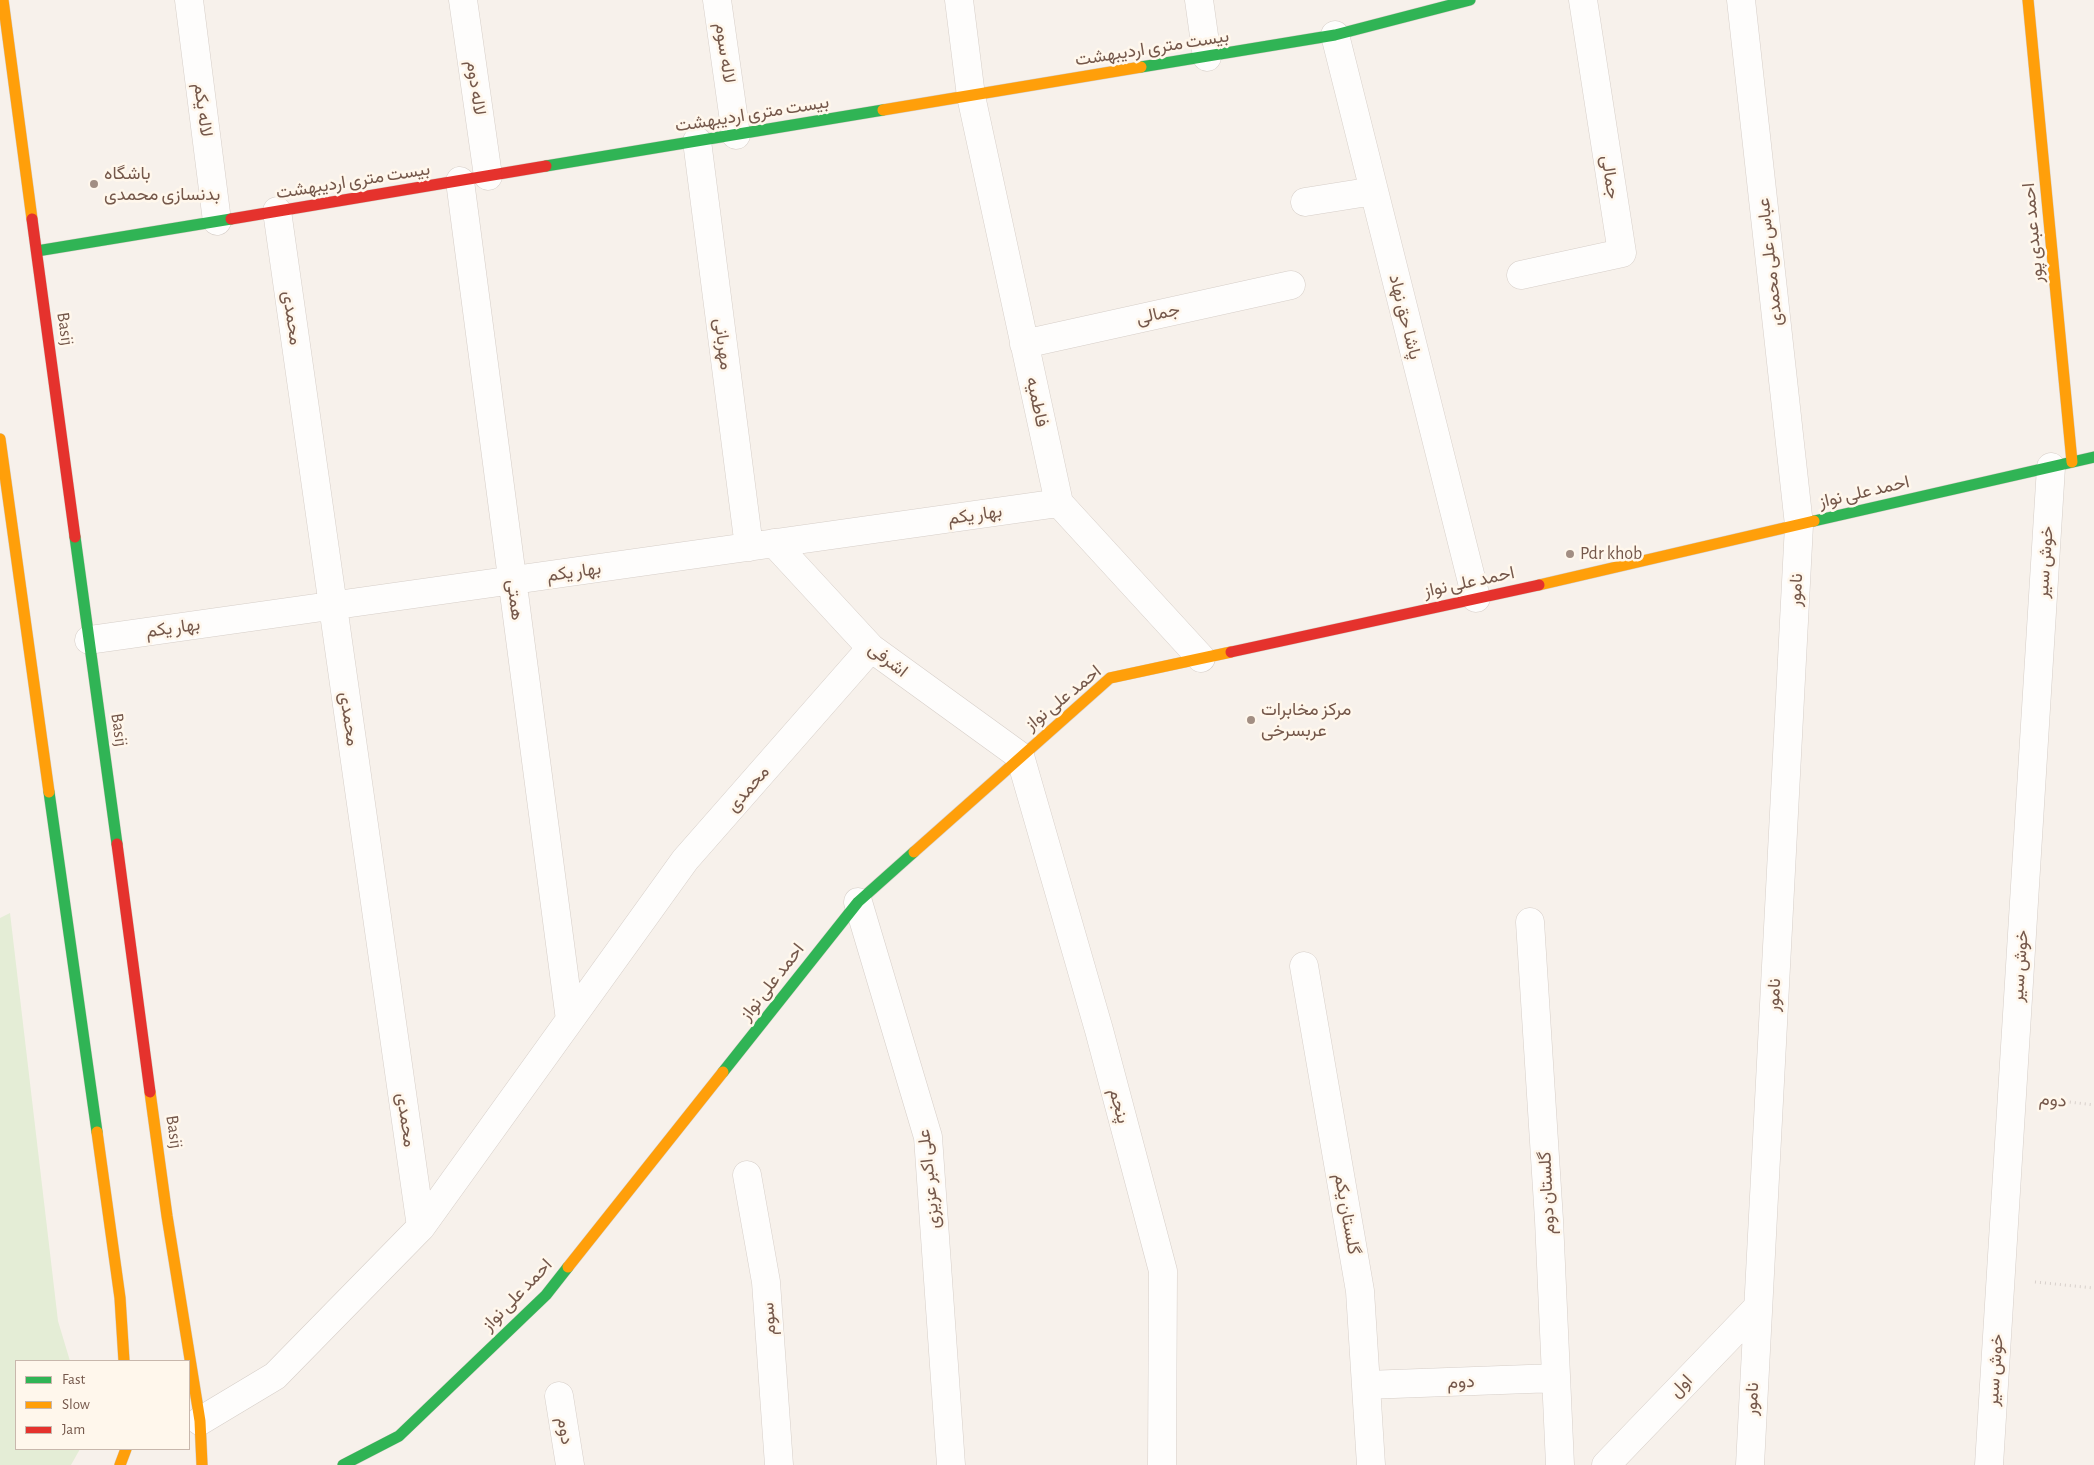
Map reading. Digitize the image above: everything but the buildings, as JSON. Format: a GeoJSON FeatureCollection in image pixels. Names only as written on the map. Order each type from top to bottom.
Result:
{"type":"FeatureCollection","features":[{"type":"Feature","properties":{"kind":"main road","name":"Basij"},"geometry":{"type":"LineString","coordinates":[[3,0],[168,1216],[200,1421],[202,1465]]}},
{"type":"Feature","properties":{"kind":"main road","name":"بیست متری اردیبهشت"},"geometry":{"type":"LineString","coordinates":[[37,251],[1335,35],[1470,0]]}},
{"type":"Feature","properties":{"kind":"main road","name":"احمد عبدی پور"},"geometry":{"type":"LineString","coordinates":[[2028,0],[2062,465]]}},
{"type":"Feature","properties":{"kind":"main road"},"geometry":{"type":"LineString","coordinates":[[0,439],[120,1298],[124,1360]]}},
{"type":"Feature","properties":{"kind":"main road","name":"احمد علی نواز"},"geometry":{"type":"LineString","coordinates":[[343,1465],[399,1436],[546,1295],[858,902],[1110,678],[1476,598],[2094,457]]}},
{"type":"Feature","properties":{"kind":"main road"},"geometry":{"type":"LineString","coordinates":[[120,1465],[126,1450]]}},
{"type":"Feature","properties":{"kind":"street","name":"لاله یکم"},"geometry":{"type":"LineString","coordinates":[[189,0],[217,221]]}},
{"type":"Feature","properties":{"kind":"street","name":"لاله دوم"},"geometry":{"type":"LineString","coordinates":[[463,0],[488,176]]}},
{"type":"Feature","properties":{"kind":"street","name":"لاله سوم"},"geometry":{"type":"LineString","coordinates":[[717,0],[736,135]]}},
{"type":"Feature","properties":{"kind":"street","name":"فاطمیه"},"geometry":{"type":"LineString","coordinates":[[958,0],[970,96],[1058,503]]}},
{"type":"Feature","properties":{"kind":"street"},"geometry":{"type":"LineString","coordinates":[[1199,0],[1207,57]]}},
{"type":"Feature","properties":{"kind":"street","name":"جمالی"},"geometry":{"type":"LineString","coordinates":[[1521,275],[1622,253],[1583,0]]}},
{"type":"Feature","properties":{"kind":"street","name":"عباس علی محمدی"},"geometry":{"type":"LineString","coordinates":[[1741,0],[1799,525]]}},
{"type":"Feature","properties":{"kind":"street","name":"پاشا حق نهاد"},"geometry":{"type":"LineString","coordinates":[[1335,35],[1476,598]]}},
{"type":"Feature","properties":{"kind":"street","name":"مهربانی"},"geometry":{"type":"LineString","coordinates":[[698,141],[761,545]]}},
{"type":"Feature","properties":{"kind":"street","name":"همتی"},"geometry":{"type":"LineString","coordinates":[[460,181],[570,1020]]}},
{"type":"Feature","properties":{"kind":"street"},"geometry":{"type":"LineString","coordinates":[[1305,202],[1374,191]]}},
{"type":"Feature","properties":{"kind":"street","name":"محمدی"},"geometry":{"type":"LineString","coordinates":[[277,211],[421,1227]]}},
{"type":"Feature","properties":{"kind":"street","name":"جمالی"},"geometry":{"type":"LineString","coordinates":[[1024,344],[1291,285]]}},
{"type":"Feature","properties":{"kind":"street","name":"خوش سیر"},"geometry":{"type":"LineString","coordinates":[[1989,1465],[2012,1095],[2062,465]]}},
{"type":"Feature","properties":{"kind":"street"},"geometry":{"type":"LineString","coordinates":[[1058,503],[1201,658]]}},
{"type":"Feature","properties":{"kind":"street","name":"بهار یکم"},"geometry":{"type":"LineString","coordinates":[[89,640],[1058,503]]}},
{"type":"Feature","properties":{"kind":"street","name":"نامور"},"geometry":{"type":"LineString","coordinates":[[1750,1465],[1799,525]]}},
{"type":"Feature","properties":{"kind":"street","name":"اشرفی"},"geometry":{"type":"LineString","coordinates":[[761,545],[871,648],[1020,756]]}},
{"type":"Feature","properties":{"kind":"street","name":"محمدی"},"geometry":{"type":"LineString","coordinates":[[200,1421],[275,1376],[421,1227],[685,860],[871,648]]}},
{"type":"Feature","properties":{"kind":"street","name":"پنجم"},"geometry":{"type":"LineString","coordinates":[[1020,756],[1099,1030],[1163,1271],[1162,1465]]}},
{"type":"Feature","properties":{"kind":"street","name":"علی اکبر عزیزی"},"geometry":{"type":"LineString","coordinates":[[858,902],[928,1137],[951,1465]]}},
{"type":"Feature","properties":{"kind":"street","name":"گلستان دوم"},"geometry":{"type":"LineString","coordinates":[[1530,922],[1549,1220],[1560,1465]]}},
{"type":"Feature","properties":{"kind":"street","name":"گلستان یکم"},"geometry":{"type":"LineString","coordinates":[[1304,966],[1360,1291],[1371,1465]]}},
{"type":"Feature","properties":{"kind":"street","name":"سوم"},"geometry":{"type":"LineString","coordinates":[[746,1176],[766,1282],[779,1465]]}},
{"type":"Feature","properties":{"kind":"street","name":"اول"},"geometry":{"type":"LineString","coordinates":[[1606,1465],[1757,1308]]}},
{"type":"Feature","properties":{"kind":"street","name":"دوم"},"geometry":{"type":"LineString","coordinates":[[1366,1386],[1556,1378]]}},
{"type":"Feature","properties":{"kind":"street","name":"دوم"},"geometry":{"type":"LineString","coordinates":[[559,1396],[570,1465]]}},
{"type":"Feature","properties":{"kind":"path","name":"دوم"},"geometry":{"type":"LineString","coordinates":[[2012,1095],[2094,1104]]}},
{"type":"Feature","properties":{"kind":"path"},"geometry":{"type":"LineString","coordinates":[[2001,1278],[2094,1288]]}},
{"type":"Feature","properties":{"kind":"green space"},"geometry":{"type":"Polygon","coordinates":[[[10,913],[58,1321],[70,1360],[15,1360],[15,1450],[79,1450],[71,1465],[0,1465],[0,918],[10,913]]]}},
{"type":"Feature","properties":{"kind":"traffic: fast"},"geometry":{"type":"LineString","coordinates":[[1141,67],[1335,35],[1470,0]]}},
{"type":"Feature","properties":{"kind":"traffic: fast"},"geometry":{"type":"LineString","coordinates":[[546,166],[883,110]]}},
{"type":"Feature","properties":{"kind":"traffic: fast"},"geometry":{"type":"LineString","coordinates":[[37,251],[231,219]]}},
{"type":"Feature","properties":{"kind":"traffic: fast"},"geometry":{"type":"LineString","coordinates":[[1814,521],[2094,457]]}},
{"type":"Feature","properties":{"kind":"traffic: fast"},"geometry":{"type":"LineString","coordinates":[[75,537],[117,844]]}},
{"type":"Feature","properties":{"kind":"traffic: fast"},"geometry":{"type":"LineString","coordinates":[[49,792],[97,1132]]}},
{"type":"Feature","properties":{"kind":"traffic: fast"},"geometry":{"type":"LineString","coordinates":[[723,1072],[858,902],[914,852]]}},
{"type":"Feature","properties":{"kind":"traffic: fast"},"geometry":{"type":"LineString","coordinates":[[343,1465],[399,1436],[546,1295],[568,1267]]}},
{"type":"Feature","properties":{"kind":"traffic: slow"},"geometry":{"type":"LineString","coordinates":[[3,0],[32,219]]}},
{"type":"Feature","properties":{"kind":"traffic: slow"},"geometry":{"type":"LineString","coordinates":[[2028,0],[2072,462]]}},
{"type":"Feature","properties":{"kind":"traffic: slow"},"geometry":{"type":"LineString","coordinates":[[883,110],[1141,67]]}},
{"type":"Feature","properties":{"kind":"traffic: slow"},"geometry":{"type":"LineString","coordinates":[[0,439],[49,792]]}},
{"type":"Feature","properties":{"kind":"traffic: slow"},"geometry":{"type":"LineString","coordinates":[[1539,585],[1814,521]]}},
{"type":"Feature","properties":{"kind":"traffic: slow"},"geometry":{"type":"LineString","coordinates":[[914,852],[1110,678],[1231,652]]}},
{"type":"Feature","properties":{"kind":"traffic: slow"},"geometry":{"type":"LineString","coordinates":[[568,1267],[723,1072]]}},
{"type":"Feature","properties":{"kind":"traffic: slow"},"geometry":{"type":"LineString","coordinates":[[150,1092],[167,1216],[200,1421],[202,1465]]}},
{"type":"Feature","properties":{"kind":"traffic: slow"},"geometry":{"type":"LineString","coordinates":[[97,1132],[120,1298],[124,1360]]}},
{"type":"Feature","properties":{"kind":"traffic: slow"},"geometry":{"type":"LineString","coordinates":[[120,1465],[126,1450]]}},
{"type":"Feature","properties":{"kind":"traffic: jam"},"geometry":{"type":"LineString","coordinates":[[231,219],[546,166]]}},
{"type":"Feature","properties":{"kind":"traffic: jam"},"geometry":{"type":"LineString","coordinates":[[32,219],[75,537]]}},
{"type":"Feature","properties":{"kind":"traffic: jam"},"geometry":{"type":"LineString","coordinates":[[1231,652],[1539,585]]}},
{"type":"Feature","properties":{"kind":"traffic: jam"},"geometry":{"type":"LineString","coordinates":[[117,844],[150,1092]]}},
{"type":"Feature","properties":{"kind":"place","name":"باشگاه بدنسازی محمدی"},"geometry":{"type":"Point","coordinates":[94,184]}},
{"type":"Feature","properties":{"kind":"place","name":"Pdr khob"},"geometry":{"type":"Point","coordinates":[1570,554]}},
{"type":"Feature","properties":{"kind":"place","name":"مرکز مخابرات عربسرخی"},"geometry":{"type":"Point","coordinates":[1251,720]}}]}
